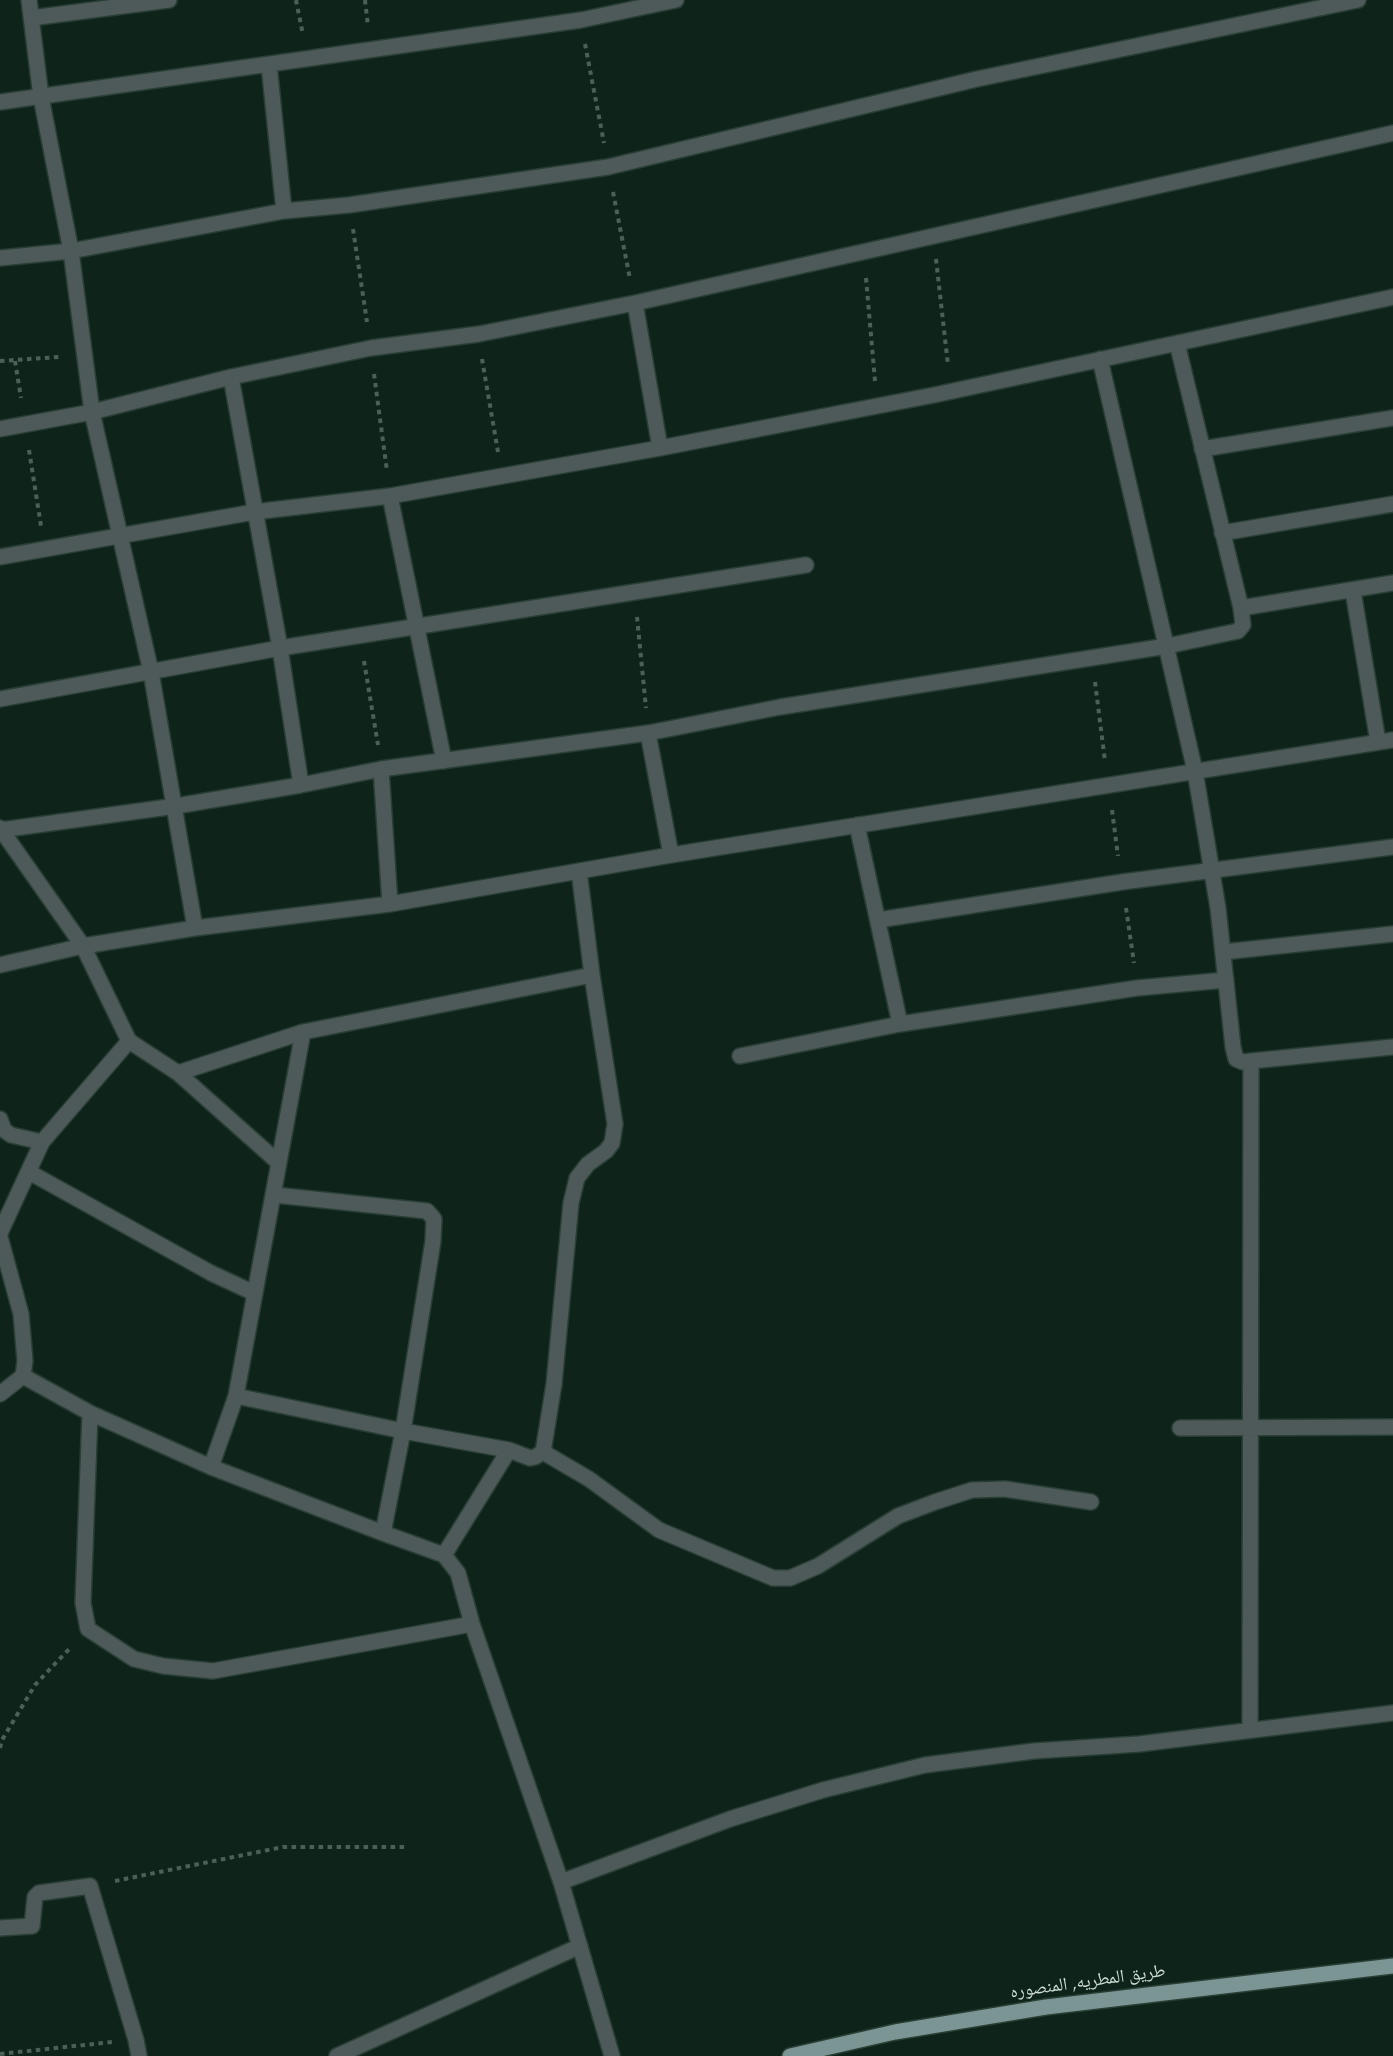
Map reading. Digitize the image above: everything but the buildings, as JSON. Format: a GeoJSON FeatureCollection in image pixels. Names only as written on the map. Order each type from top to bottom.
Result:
{"type":"FeatureCollection","features":[{"type":"Feature","properties":{"kind":"main road","name":"طريق المطريه, المنصوره"},"geometry":{"type":"LineString","coordinates":[[790,2056],[895,2032],[1046,2007],[1393,1966]]}},
{"type":"Feature","properties":{"kind":"street"},"geometry":{"type":"LineString","coordinates":[[29,0],[41,98],[71,251],[92,412],[152,672],[195,928]]}},
{"type":"Feature","properties":{"kind":"street"},"geometry":{"type":"LineString","coordinates":[[31,18],[169,0]]}},
{"type":"Feature","properties":{"kind":"street"},"geometry":{"type":"LineString","coordinates":[[0,102],[581,20],[628,5],[676,0]]}},
{"type":"Feature","properties":{"kind":"street"},"geometry":{"type":"LineString","coordinates":[[0,258],[71,251],[284,211],[349,205],[608,167],[977,79],[1358,0]]}},
{"type":"Feature","properties":{"kind":"street"},"geometry":{"type":"LineString","coordinates":[[269,65],[284,211]]}},
{"type":"Feature","properties":{"kind":"street"},"geometry":{"type":"LineString","coordinates":[[0,429],[92,412],[231,377],[371,348],[479,334],[635,303],[1393,133]]}},
{"type":"Feature","properties":{"kind":"street"},"geometry":{"type":"LineString","coordinates":[[0,557],[254,512],[390,496],[660,448],[950,391],[1393,297]]}},
{"type":"Feature","properties":{"kind":"street"},"geometry":{"type":"LineString","coordinates":[[635,303],[660,448]]}},
{"type":"Feature","properties":{"kind":"street"},"geometry":{"type":"LineString","coordinates":[[279,1163],[178,1073],[129,1041],[83,946],[0,829],[176,806],[381,769],[648,733],[780,707],[1167,646],[1238,631],[1243,625],[1241,608],[1177,343]]}},
{"type":"Feature","properties":{"kind":"street"},"geometry":{"type":"LineString","coordinates":[[1100,359],[1196,771],[1212,870],[1236,1059],[1251,1062],[1393,1047]]}},
{"type":"Feature","properties":{"kind":"street"},"geometry":{"type":"LineString","coordinates":[[231,377],[280,648],[302,785]]}},
{"type":"Feature","properties":{"kind":"street"},"geometry":{"type":"LineString","coordinates":[[1203,449],[1393,418]]}},
{"type":"Feature","properties":{"kind":"street"},"geometry":{"type":"LineString","coordinates":[[390,496],[444,762]]}},
{"type":"Feature","properties":{"kind":"street"},"geometry":{"type":"LineString","coordinates":[[1222,532],[1393,504]]}},
{"type":"Feature","properties":{"kind":"street"},"geometry":{"type":"LineString","coordinates":[[0,699],[416,625],[806,565]]}},
{"type":"Feature","properties":{"kind":"street"},"geometry":{"type":"LineString","coordinates":[[1241,608],[1393,583]]}},
{"type":"Feature","properties":{"kind":"street"},"geometry":{"type":"LineString","coordinates":[[0,965],[83,946],[195,928],[390,904],[671,855],[1385,741],[1353,591]]}},
{"type":"Feature","properties":{"kind":"street"},"geometry":{"type":"LineString","coordinates":[[648,733],[671,855]]}},
{"type":"Feature","properties":{"kind":"street"},"geometry":{"type":"LineString","coordinates":[[381,769],[390,904]]}},
{"type":"Feature","properties":{"kind":"street"},"geometry":{"type":"LineString","coordinates":[[857,825],[900,1024]]}},
{"type":"Feature","properties":{"kind":"street"},"geometry":{"type":"LineString","coordinates":[[878,920],[1122,882],[1393,847]]}},
{"type":"Feature","properties":{"kind":"street"},"geometry":{"type":"LineString","coordinates":[[236,1396],[403,1431],[509,1450],[530,1458],[543,1452],[555,1384],[571,1203],[577,1178],[588,1164],[606,1151],[612,1143],[615,1124],[579,871]]}},
{"type":"Feature","properties":{"kind":"street"},"geometry":{"type":"LineString","coordinates":[[1223,952],[1393,934]]}},
{"type":"Feature","properties":{"kind":"street"},"geometry":{"type":"LineString","coordinates":[[178,1073],[303,1032],[592,975]]}},
{"type":"Feature","properties":{"kind":"street"},"geometry":{"type":"LineString","coordinates":[[740,1056],[900,1024],[1137,987],[1226,980]]}},
{"type":"Feature","properties":{"kind":"street"},"geometry":{"type":"LineString","coordinates":[[210,1467],[236,1396],[254,1293],[275,1195],[303,1032]]}},
{"type":"Feature","properties":{"kind":"street"},"geometry":{"type":"LineString","coordinates":[[0,1394],[23,1376],[25,1361],[21,1314],[0,1235],[42,1142],[129,1041]]}},
{"type":"Feature","properties":{"kind":"street"},"geometry":{"type":"LineString","coordinates":[[1251,1062],[1251,1730]]}},
{"type":"Feature","properties":{"kind":"street"},"geometry":{"type":"LineString","coordinates":[[0,1119],[4,1130],[11,1135],[42,1142]]}},
{"type":"Feature","properties":{"kind":"street"},"geometry":{"type":"LineString","coordinates":[[29,1172],[211,1273],[254,1293]]}},
{"type":"Feature","properties":{"kind":"street"},"geometry":{"type":"LineString","coordinates":[[275,1195],[427,1211],[434,1219],[433,1240],[403,1431],[383,1533]]}},
{"type":"Feature","properties":{"kind":"street"},"geometry":{"type":"LineString","coordinates":[[23,1376],[90,1413],[210,1467],[444,1555],[458,1573],[472,1624],[561,1882],[612,2056]]}},
{"type":"Feature","properties":{"kind":"street"},"geometry":{"type":"LineString","coordinates":[[90,1413],[83,1603],[88,1629],[134,1659],[163,1666],[213,1671],[472,1624]]}},
{"type":"Feature","properties":{"kind":"street"},"geometry":{"type":"LineString","coordinates":[[1180,1428],[1393,1427]]}},
{"type":"Feature","properties":{"kind":"street"},"geometry":{"type":"LineString","coordinates":[[444,1555],[509,1450]]}},
{"type":"Feature","properties":{"kind":"street"},"geometry":{"type":"LineString","coordinates":[[543,1452],[589,1479],[659,1530],[773,1578],[790,1578],[818,1566],[898,1516],[972,1490],[1005,1489],[1091,1502]]}},
{"type":"Feature","properties":{"kind":"street"},"geometry":{"type":"LineString","coordinates":[[561,1882],[730,1819],[823,1790],[925,1765],[1034,1751],[1139,1744],[1393,1713]]}},
{"type":"Feature","properties":{"kind":"street"},"geometry":{"type":"LineString","coordinates":[[0,1928],[32,1926],[35,1897],[39,1893],[90,1886],[139,2056]]}},
{"type":"Feature","properties":{"kind":"street"},"geometry":{"type":"LineString","coordinates":[[337,2056],[580,1946]]}},
{"type":"Feature","properties":{"kind":"path"},"geometry":{"type":"LineString","coordinates":[[296,0],[308,60]]}},
{"type":"Feature","properties":{"kind":"path"},"geometry":{"type":"LineString","coordinates":[[581,20],[635,303]]}},
{"type":"Feature","properties":{"kind":"path"},"geometry":{"type":"LineString","coordinates":[[349,205],[371,348],[390,496]]}},
{"type":"Feature","properties":{"kind":"path"},"geometry":{"type":"LineString","coordinates":[[934,235],[950,391]]}},
{"type":"Feature","properties":{"kind":"path"},"geometry":{"type":"LineString","coordinates":[[863,251],[877,406]]}},
{"type":"Feature","properties":{"kind":"path"},"geometry":{"type":"LineString","coordinates":[[479,334],[502,476]]}},
{"type":"Feature","properties":{"kind":"path"},"geometry":{"type":"LineString","coordinates":[[0,361],[84,356]]}},
{"type":"Feature","properties":{"kind":"path"},"geometry":{"type":"LineString","coordinates":[[15,360],[46,550]]}},
{"type":"Feature","properties":{"kind":"path"},"geometry":{"type":"LineString","coordinates":[[635,591],[648,733]]}},
{"type":"Feature","properties":{"kind":"path"},"geometry":{"type":"LineString","coordinates":[[361,636],[381,769]]}},
{"type":"Feature","properties":{"kind":"path"},"geometry":{"type":"LineString","coordinates":[[1092,658],[1137,987]]}},
{"type":"Feature","properties":{"kind":"path"},"geometry":{"type":"LineString","coordinates":[[0,1748],[2,1740],[35,1685],[88,1629]]}},
{"type":"Feature","properties":{"kind":"path"},"geometry":{"type":"LineString","coordinates":[[90,1886],[283,1847],[408,1847]]}},
{"type":"Feature","properties":{"kind":"path"},"geometry":{"type":"LineString","coordinates":[[0,2054],[136,2040]]}}]}
